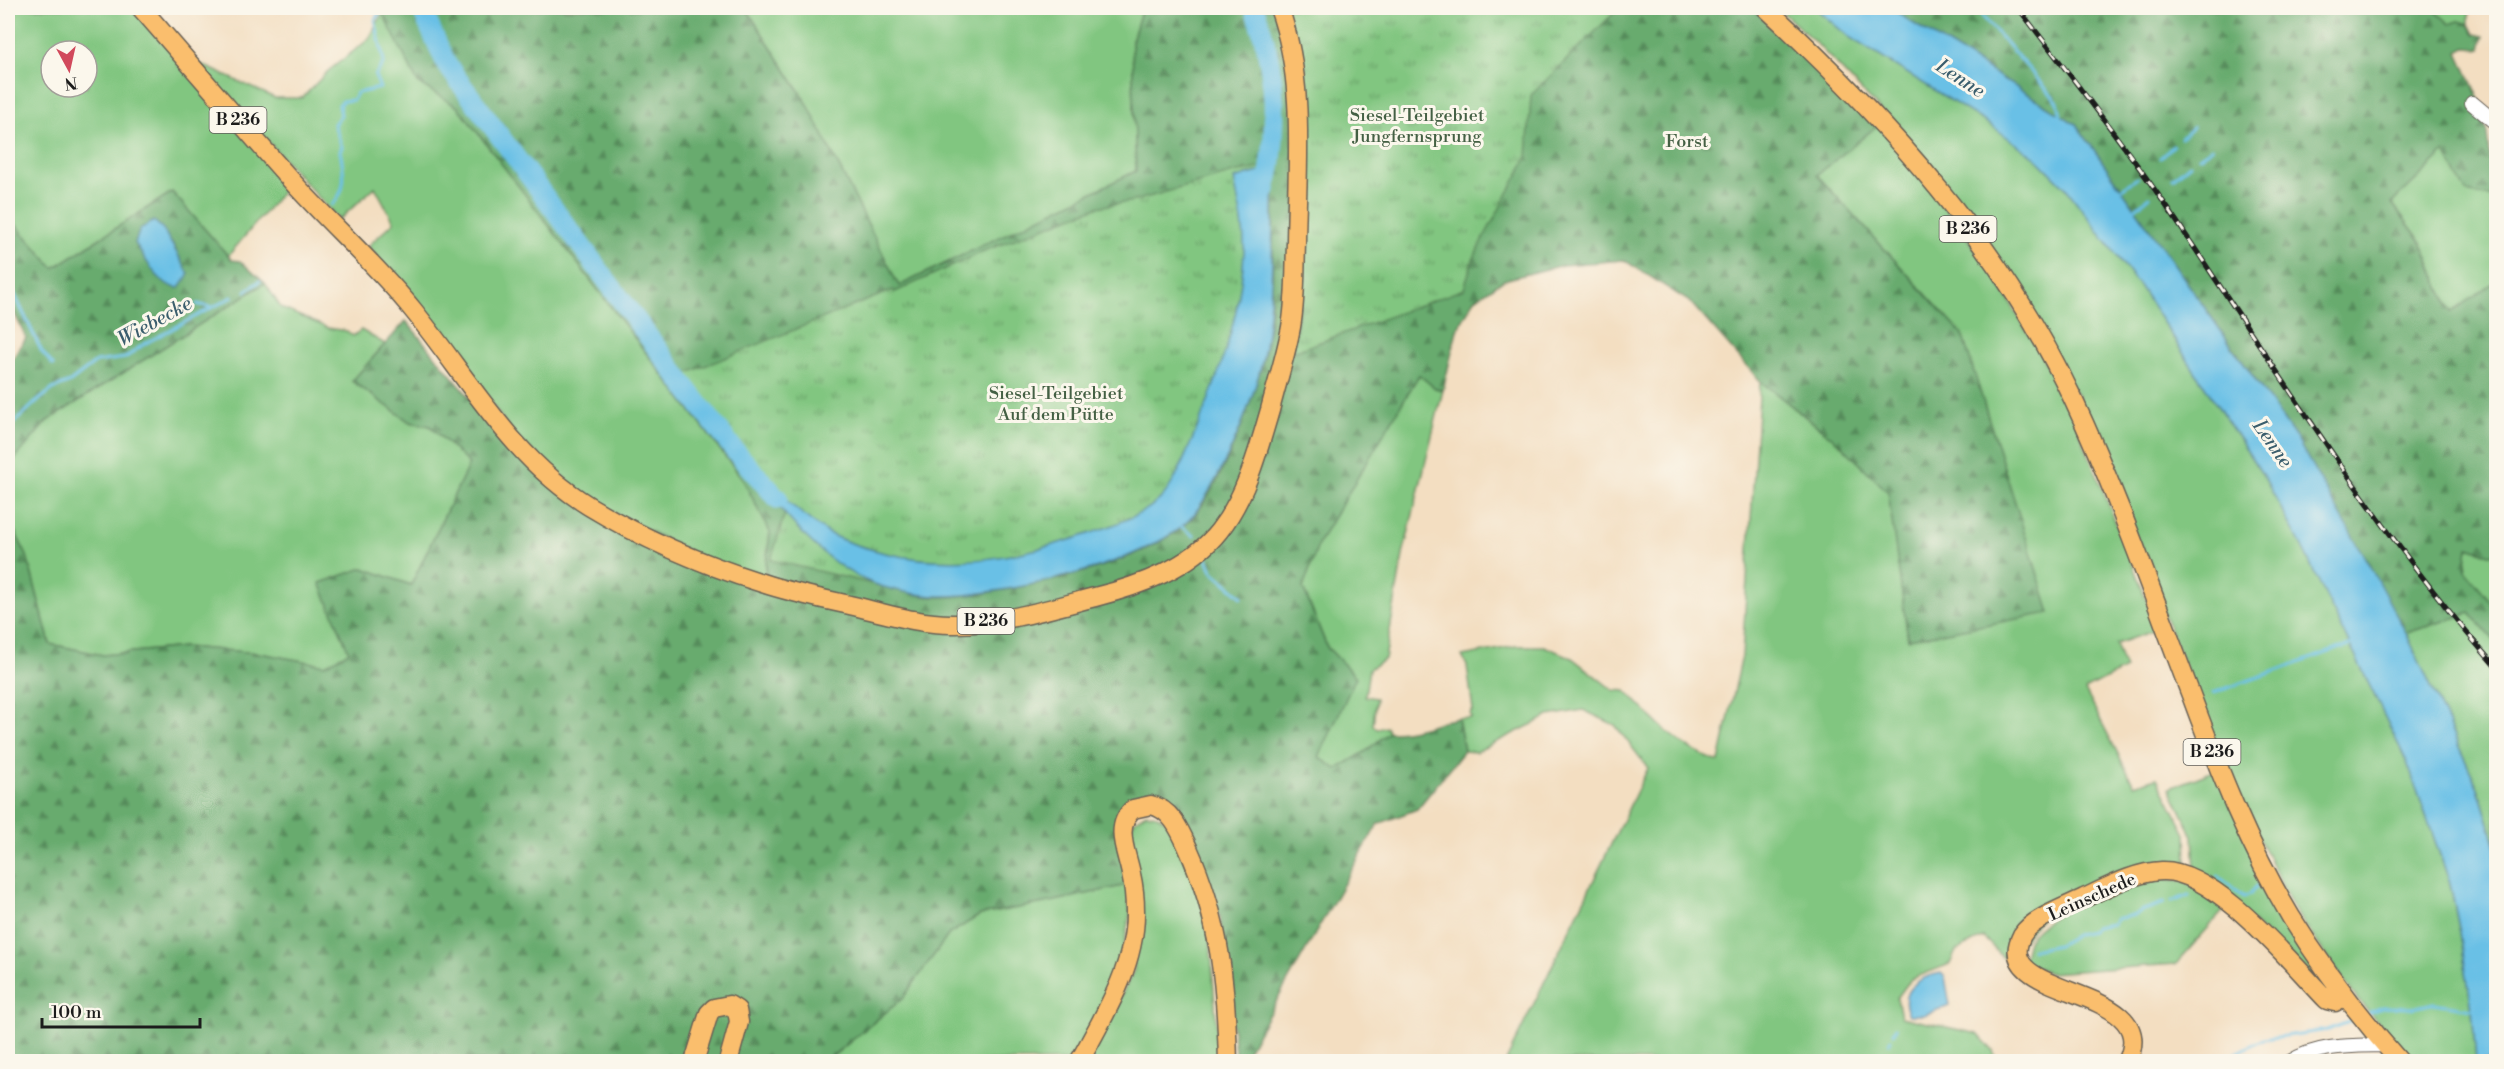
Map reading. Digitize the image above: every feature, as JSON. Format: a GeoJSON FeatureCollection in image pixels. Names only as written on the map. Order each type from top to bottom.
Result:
{"type":"FeatureCollection","features":[{"type":"Feature","properties":{"kind":"main road","name":"B 236"},"geometry":{"type":"LineString","coordinates":[[141,8],[293,182],[339,228],[412,309],[512,440],[552,481],[588,505],[660,544],[764,584],[892,615],[944,624],[963,624],[1076,602],[1147,580],[1177,566],[1201,550],[1219,531],[1235,504],[1254,464],[1280,373],[1291,325],[1295,288],[1297,100],[1293,64],[1279,8]]}},
{"type":"Feature","properties":{"kind":"main road","name":"B 236"},"geometry":{"type":"LineString","coordinates":[[1766,8],[1842,79],[1930,177],[2002,275],[2045,344],[2093,443],[2222,777],[2239,814],[2290,916],[2345,996],[2400,1062]]}},
{"type":"Feature","properties":{"kind":"main road"},"geometry":{"type":"LineString","coordinates":[[1079,1062],[1117,986],[1134,934],[1135,892],[1122,838],[1123,823],[1133,809],[1151,805],[1167,813],[1180,831],[1204,887],[1215,920],[1223,975],[1228,1062]]}},
{"type":"Feature","properties":{"kind":"main road","name":"Leinschede"},"geometry":{"type":"LineString","coordinates":[[2127,1062],[2131,1041],[2128,1027],[2121,1016],[2102,1004],[2034,976],[2023,964],[2019,948],[2026,930],[2038,921],[2103,889],[2137,876],[2168,871],[2199,881],[2222,896],[2245,917],[2327,1000],[2336,1002],[2345,996]]}},
{"type":"Feature","properties":{"kind":"main road"},"geometry":{"type":"LineString","coordinates":[[694,1062],[709,1013],[714,1008],[729,1005],[737,1010],[740,1022],[728,1062]]}},
{"type":"Feature","properties":{"kind":"street"},"geometry":{"type":"LineString","coordinates":[[2472,103],[2496,123]]}},
{"type":"Feature","properties":{"kind":"street"},"geometry":{"type":"LineString","coordinates":[[2290,1062],[2314,1052],[2340,1046],[2386,1045]]}},
{"type":"Feature","properties":{"kind":"green space"},"geometry":{"type":"Polygon","coordinates":[[[8,8],[134,8],[289,184],[228,256],[172,192],[54,268],[8,216],[8,8]]]}},
{"type":"Feature","properties":{"kind":"green space","name":"Forst"},"geometry":{"type":"Polygon","coordinates":[[[380,8],[746,8],[807,103],[899,286],[1136,171],[1132,41],[1142,8],[1752,8],[1878,125],[1817,175],[1962,334],[2050,613],[1908,639],[1888,492],[1839,443],[1760,381],[1690,302],[1624,260],[1563,265],[1504,280],[1475,299],[1457,330],[1443,390],[1435,388],[1419,375],[1319,542],[1303,588],[1327,647],[1356,677],[1319,757],[1337,769],[1365,752],[1389,732],[1415,729],[1458,718],[1464,751],[1417,809],[1378,824],[1242,1061],[1236,1061],[1220,917],[1168,807],[1127,807],[1127,885],[980,915],[949,934],[903,998],[826,1061],[8,1062],[8,518],[27,556],[50,644],[103,655],[184,647],[259,653],[325,665],[349,652],[320,583],[363,568],[411,585],[469,464],[430,426],[410,422],[352,381],[406,321],[481,411],[547,483],[764,588],[770,532],[742,478],[458,107],[418,83],[380,8]],[[769,495],[791,520],[868,582],[889,588],[936,597],[978,594],[1063,578],[1106,565],[769,495]]]}},
{"type":"Feature","properties":{"kind":"green space"},"geometry":{"type":"Polygon","coordinates":[[[746,8],[1142,8],[1132,41],[1136,171],[899,286],[807,103],[746,8]]]}},
{"type":"Feature","properties":{"kind":"green space","name":"Siesel-Teilgebiet Jungfernsprung"},"geometry":{"type":"Polygon","coordinates":[[[1286,8],[1619,8],[1531,95],[1527,158],[1482,241],[1472,262],[1464,289],[1293,352],[1300,304],[1286,8]]]}},
{"type":"Feature","properties":{"kind":"green space"},"geometry":{"type":"Polygon","coordinates":[[[1778,8],[1815,8],[1849,37],[1992,126],[2037,159],[2066,188],[2140,287],[2264,477],[2301,545],[2407,762],[2450,883],[2472,1009],[2476,1061],[2414,1061],[2357,999],[2295,911],[2228,776],[2078,396],[1883,113],[1816,43],[1778,8]]]}},
{"type":"Feature","properties":{"kind":"green space"},"geometry":{"type":"Polygon","coordinates":[[[1891,8],[2432,8],[2450,24],[2459,21],[2469,24],[2474,34],[2484,36],[2481,49],[2465,48],[2458,52],[2480,102],[2487,133],[2493,197],[2466,192],[2445,152],[2392,203],[2420,240],[2451,312],[2496,281],[2496,556],[2468,547],[2465,570],[2496,608],[2496,642],[2470,613],[2406,633],[2296,438],[2076,124],[1891,8]]]}},
{"type":"Feature","properties":{"kind":"green space"},"geometry":{"type":"Polygon","coordinates":[[[2432,8],[2469,8],[2469,24],[2459,21],[2450,24],[2432,8]]]}},
{"type":"Feature","properties":{"kind":"green space"},"geometry":{"type":"Polygon","coordinates":[[[383,12],[418,83],[458,107],[742,478],[770,532],[764,579],[693,553],[591,501],[516,437],[418,306],[368,246],[394,222],[375,187],[339,220],[196,62],[275,98],[302,98],[328,71],[369,39],[383,12]]]}},
{"type":"Feature","properties":{"kind":"green space"},"geometry":{"type":"Polygon","coordinates":[[[1878,125],[1924,180],[1996,278],[2067,400],[2158,629],[2116,644],[2125,669],[2085,690],[2134,785],[2157,778],[2186,834],[2187,868],[2142,864],[2101,881],[2050,907],[2010,957],[2015,970],[1983,937],[1956,951],[1950,964],[1911,979],[1897,998],[1901,1017],[1978,1034],[1993,1051],[1997,1061],[1506,1061],[1648,768],[1615,725],[1583,710],[1549,716],[1476,752],[1464,751],[1458,718],[1471,718],[1470,714],[1473,710],[1467,666],[1462,656],[1516,646],[1544,646],[1572,658],[1613,690],[1626,691],[1679,742],[1719,762],[1742,656],[1760,381],[1839,443],[1889,492],[1908,639],[1962,334],[1817,175],[1878,125]]]}},
{"type":"Feature","properties":{"kind":"green space"},"geometry":{"type":"Polygon","coordinates":[[[2446,151],[2466,192],[2493,197],[2496,204],[2496,281],[2451,312],[2420,240],[2392,203],[2446,151]]]}},
{"type":"Feature","properties":{"kind":"green space","name":"Siesel-Teilgebiet Auf dem Pütte"},"geometry":{"type":"Polygon","coordinates":[[[1275,165],[1271,305],[1261,369],[1237,438],[1216,483],[1194,516],[1176,532],[1152,546],[1096,568],[1036,584],[953,597],[922,596],[771,560],[785,513],[680,376],[893,290],[895,292],[984,251],[1097,207],[1134,201],[1234,173],[1275,165]]]}},
{"type":"Feature","properties":{"kind":"green space"},"geometry":{"type":"Polygon","coordinates":[[[172,192],[232,260],[240,261],[265,283],[47,421],[8,467],[8,366],[26,338],[8,299],[8,216],[54,268],[172,192]]]}},
{"type":"Feature","properties":{"kind":"green space"},"geometry":{"type":"Polygon","coordinates":[[[265,283],[281,308],[328,328],[347,331],[353,336],[361,330],[385,344],[352,381],[410,422],[430,426],[469,464],[411,585],[363,568],[349,652],[325,665],[259,653],[184,647],[103,655],[50,644],[27,556],[8,518],[8,467],[47,421],[265,283]]]}},
{"type":"Feature","properties":{"kind":"green space"},"geometry":{"type":"Polygon","coordinates":[[[1419,374],[1435,388],[1443,390],[1403,555],[1385,659],[1369,669],[1365,696],[1376,698],[1373,725],[1377,729],[1386,727],[1389,732],[1365,752],[1336,770],[1319,757],[1355,677],[1327,647],[1303,588],[1319,542],[1419,374]]]}},
{"type":"Feature","properties":{"kind":"green space"},"geometry":{"type":"Polygon","coordinates":[[[2468,547],[2496,556],[2496,608],[2465,570],[2468,547]]]}},
{"type":"Feature","properties":{"kind":"green space"},"geometry":{"type":"Polygon","coordinates":[[[2470,613],[2496,642],[2496,846],[2478,788],[2406,633],[2470,613]]]}},
{"type":"Feature","properties":{"kind":"green space"},"geometry":{"type":"Polygon","coordinates":[[[2214,771],[2322,978],[2319,983],[2195,870],[2193,836],[2170,788],[2214,771]]]}},
{"type":"Feature","properties":{"kind":"green space"},"geometry":{"type":"Polygon","coordinates":[[[1146,813],[1157,815],[1165,820],[1187,858],[1209,923],[1219,1061],[1088,1062],[1134,970],[1129,837],[1134,821],[1146,813]]]}},
{"type":"Feature","properties":{"kind":"green space"},"geometry":{"type":"Polygon","coordinates":[[[2157,878],[2185,881],[2225,909],[2176,964],[2049,973],[2023,961],[2029,939],[2038,928],[2052,918],[2088,901],[2157,878]]]}},
{"type":"Feature","properties":{"kind":"green space"},"geometry":{"type":"Polygon","coordinates":[[[1127,885],[1130,914],[1118,974],[1073,1061],[826,1062],[903,998],[949,934],[980,915],[1127,885]]]}},
{"type":"Feature","properties":{"kind":"water","name":"Lenne"},"geometry":{"type":"Polygon","coordinates":[[[1815,8],[1891,8],[2076,124],[2296,438],[2406,633],[2478,788],[2496,846],[2496,1061],[2476,1061],[2472,1009],[2450,883],[2407,762],[2301,545],[2264,477],[2140,287],[2066,188],[2037,159],[1992,126],[1849,37],[1815,8]]]}},
{"type":"Feature","properties":{"kind":"water"},"geometry":{"type":"Polygon","coordinates":[[[1269,166],[1274,166],[1271,279],[1268,325],[1261,366],[1247,410],[1228,456],[1195,513],[1176,531],[1148,547],[1075,574],[965,595],[922,595],[874,584],[835,562],[807,538],[758,481],[763,480],[812,522],[836,537],[885,553],[935,560],[982,559],[1028,551],[1097,531],[1145,510],[1162,497],[1180,469],[1211,393],[1227,346],[1238,299],[1244,251],[1234,179],[1262,171],[1269,166]]]}},
{"type":"Feature","properties":{"kind":"water"},"geometry":{"type":"Polygon","coordinates":[[[154,221],[163,229],[189,274],[179,288],[165,283],[159,277],[135,243],[140,229],[154,221]]]}},
{"type":"Feature","properties":{"kind":"water"},"geometry":{"type":"Polygon","coordinates":[[[1941,973],[1945,977],[1950,1005],[1924,1015],[1909,1015],[1906,999],[1912,986],[1925,978],[1941,973]]]}},
{"type":"Feature","properties":{"kind":"waterway","name":"Wiebecke"},"geometry":{"type":"LineString","coordinates":[[332,205],[341,193],[344,180],[340,151],[342,147],[334,124],[341,115],[339,105],[342,101],[353,100],[357,93],[380,88],[375,76],[384,62],[375,20],[382,8]]}},
{"type":"Feature","properties":{"kind":"waterway"},"geometry":{"type":"LineString","coordinates":[[421,8],[447,65],[685,386],[735,451],[778,499]]}},
{"type":"Feature","properties":{"kind":"waterway"},"geometry":{"type":"LineString","coordinates":[[1254,8],[1270,65],[1274,104],[1271,167],[1265,191]]}},
{"type":"Feature","properties":{"kind":"waterway"},"geometry":{"type":"LineString","coordinates":[[1975,8],[2058,102],[2061,117]]}},
{"type":"Feature","properties":{"kind":"waterway"},"geometry":{"type":"LineString","coordinates":[[2181,138],[2193,127]]}},
{"type":"Feature","properties":{"kind":"waterway"},"geometry":{"type":"LineString","coordinates":[[2160,158],[2173,146]]}},
{"type":"Feature","properties":{"kind":"waterway"},"geometry":{"type":"LineString","coordinates":[[2199,157],[2212,148]]}},
{"type":"Feature","properties":{"kind":"waterway"},"geometry":{"type":"LineString","coordinates":[[2173,178],[2190,164]]}},
{"type":"Feature","properties":{"kind":"waterway"},"geometry":{"type":"LineString","coordinates":[[2119,191],[2137,178]]}},
{"type":"Feature","properties":{"kind":"waterway"},"geometry":{"type":"LineString","coordinates":[[2132,211],[2149,197]]}},
{"type":"Feature","properties":{"kind":"waterway"},"geometry":{"type":"LineString","coordinates":[[8,281],[42,352],[53,365]]}},
{"type":"Feature","properties":{"kind":"waterway","name":"Wiebecke"},"geometry":{"type":"LineString","coordinates":[[246,291],[260,281]]}},
{"type":"Feature","properties":{"kind":"waterway","name":"Wiebecke"},"geometry":{"type":"LineString","coordinates":[[8,433],[14,423],[34,404],[53,389],[70,382],[96,362],[125,358],[144,344],[232,297]]}},
{"type":"Feature","properties":{"kind":"waterway"},"geometry":{"type":"LineString","coordinates":[[197,304],[210,307]]}},
{"type":"Feature","properties":{"kind":"waterway"},"geometry":{"type":"LineString","coordinates":[[1182,527],[1194,536]]}},
{"type":"Feature","properties":{"kind":"waterway"},"geometry":{"type":"LineString","coordinates":[[1206,556],[1212,571],[1242,597]]}},
{"type":"Feature","properties":{"kind":"waterway"},"geometry":{"type":"LineString","coordinates":[[2213,693],[2352,644]]}},
{"type":"Feature","properties":{"kind":"waterway"},"geometry":{"type":"LineString","coordinates":[[2218,876],[2244,897],[2257,886]]}},
{"type":"Feature","properties":{"kind":"waterway"},"geometry":{"type":"LineString","coordinates":[[2172,902],[2189,895]]}},
{"type":"Feature","properties":{"kind":"waterway"},"geometry":{"type":"LineString","coordinates":[[2032,950],[2058,945],[2077,934],[2091,931],[2095,927],[2113,924],[2115,919],[2135,915],[2164,903]]}},
{"type":"Feature","properties":{"kind":"waterway"},"geometry":{"type":"LineString","coordinates":[[2368,1013],[2383,1007],[2413,1008],[2434,1003],[2473,1009]]}},
{"type":"Feature","properties":{"kind":"waterway"},"geometry":{"type":"LineString","coordinates":[[2220,1062],[2263,1039],[2328,1030],[2354,1020]]}},
{"type":"Feature","properties":{"kind":"waterway"},"geometry":{"type":"LineString","coordinates":[[1894,1033],[1896,1027]]}},
{"type":"Feature","properties":{"kind":"waterway"},"geometry":{"type":"LineString","coordinates":[[1889,1043],[1891,1039]]}},
{"type":"Feature","properties":{"kind":"waterway"},"geometry":{"type":"LineString","coordinates":[[1876,1062],[1882,1053]]}},
{"type":"Feature","properties":{"kind":"railway"},"geometry":{"type":"LineString","coordinates":[[2018,8],[2149,182],[2365,500],[2407,557],[2496,667]]}}]}
